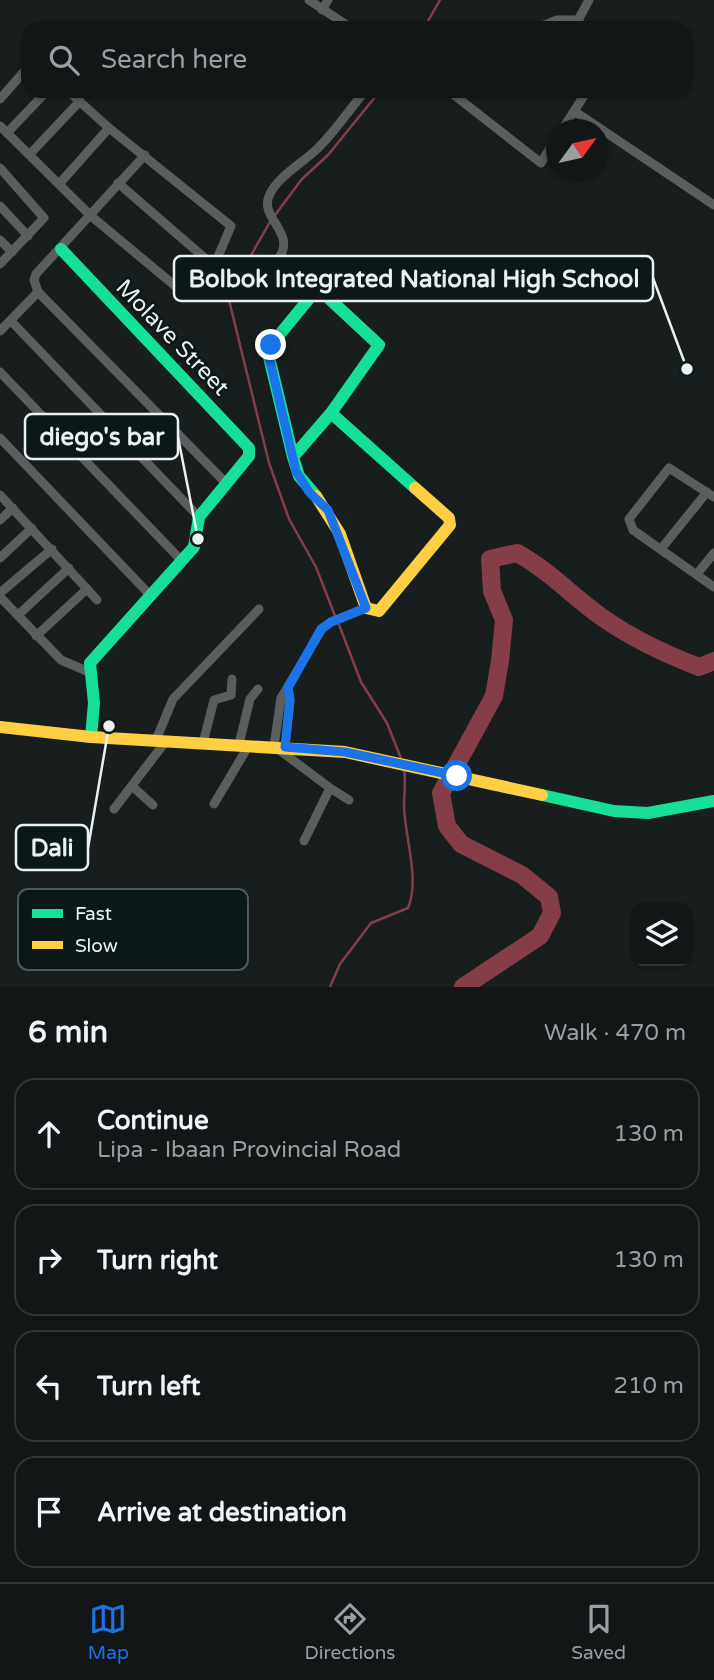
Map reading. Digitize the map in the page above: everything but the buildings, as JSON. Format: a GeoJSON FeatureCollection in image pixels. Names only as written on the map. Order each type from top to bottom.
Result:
{"type":"FeatureCollection","features":[{"type":"Feature","properties":{"kind":"street"},"geometry":{"type":"LineString","coordinates":[[309,0],[340,21]]}},
{"type":"Feature","properties":{"kind":"street"},"geometry":{"type":"LineString","coordinates":[[322,10],[328,0]]}},
{"type":"Feature","properties":{"kind":"street"},"geometry":{"type":"LineString","coordinates":[[582,21],[589,0]]}},
{"type":"Feature","properties":{"kind":"street"},"geometry":{"type":"LineString","coordinates":[[0,99],[21,75]]}},
{"type":"Feature","properties":{"kind":"street"},"geometry":{"type":"LineString","coordinates":[[39,98],[4,129],[91,216],[186,295],[190,295],[214,266],[231,226],[109,128],[76,98]]}},
{"type":"Feature","properties":{"kind":"street"},"geometry":{"type":"LineString","coordinates":[[277,261],[283,253],[283,235],[270,213],[268,197],[273,187],[320,146],[359,98]]}},
{"type":"Feature","properties":{"kind":"street"},"geometry":{"type":"LineString","coordinates":[[458,98],[541,163],[546,155]]}},
{"type":"Feature","properties":{"kind":"street"},"geometry":{"type":"LineString","coordinates":[[569,119],[582,98]]}},
{"type":"Feature","properties":{"kind":"street"},"geometry":{"type":"LineString","coordinates":[[30,155],[80,101]]}},
{"type":"Feature","properties":{"kind":"street"},"geometry":{"type":"LineString","coordinates":[[574,111],[714,205]]}},
{"type":"Feature","properties":{"kind":"street"},"geometry":{"type":"LineString","coordinates":[[60,183],[109,128]]}},
{"type":"Feature","properties":{"kind":"street"},"geometry":{"type":"LineString","coordinates":[[91,737],[94,703],[89,672],[95,655],[194,547],[199,517],[226,483],[38,292],[36,274],[145,155]]}},
{"type":"Feature","properties":{"kind":"street"},"geometry":{"type":"LineString","coordinates":[[0,168],[43,215],[43,221],[0,264]]}},
{"type":"Feature","properties":{"kind":"street"},"geometry":{"type":"LineString","coordinates":[[118,183],[214,266]]}},
{"type":"Feature","properties":{"kind":"street"},"geometry":{"type":"LineString","coordinates":[[0,206],[28,236]]}},
{"type":"Feature","properties":{"kind":"street"},"geometry":{"type":"LineString","coordinates":[[0,240],[12,253]]}},
{"type":"Feature","properties":{"kind":"street","name":"Molave Street"},"geometry":{"type":"LineString","coordinates":[[61,249],[164,361],[246,442],[249,456],[226,483]]}},
{"type":"Feature","properties":{"kind":"street"},"geometry":{"type":"LineString","coordinates":[[293,457],[331,413],[379,345],[321,291],[312,295],[268,351],[293,457],[302,482],[328,510],[366,608]]}},
{"type":"Feature","properties":{"kind":"street"},"geometry":{"type":"LineString","coordinates":[[0,331],[38,292]]}},
{"type":"Feature","properties":{"kind":"street"},"geometry":{"type":"LineString","coordinates":[[11,321],[199,517]]}},
{"type":"Feature","properties":{"kind":"street"},"geometry":{"type":"LineString","coordinates":[[0,372],[182,561]]}},
{"type":"Feature","properties":{"kind":"street"},"geometry":{"type":"LineString","coordinates":[[279,746],[281,698],[321,629],[333,621],[366,608],[379,611],[450,524],[443,510],[331,413]]}},
{"type":"Feature","properties":{"kind":"street"},"geometry":{"type":"LineString","coordinates":[[0,438],[151,596]]}},
{"type":"Feature","properties":{"kind":"street"},"geometry":{"type":"LineString","coordinates":[[662,549],[710,494],[668,468],[629,519],[633,530],[714,587]]}},
{"type":"Feature","properties":{"kind":"street"},"geometry":{"type":"LineString","coordinates":[[0,495],[97,600]]}},
{"type":"Feature","properties":{"kind":"street"},"geometry":{"type":"LineString","coordinates":[[0,520],[13,508]]}},
{"type":"Feature","properties":{"kind":"street"},"geometry":{"type":"LineString","coordinates":[[0,558],[32,528]]}},
{"type":"Feature","properties":{"kind":"street"},"geometry":{"type":"LineString","coordinates":[[52,549],[0,595],[61,660],[89,672]]}},
{"type":"Feature","properties":{"kind":"street"},"geometry":{"type":"LineString","coordinates":[[697,574],[714,553]]}},
{"type":"Feature","properties":{"kind":"street"},"geometry":{"type":"LineString","coordinates":[[18,615],[69,568]]}},
{"type":"Feature","properties":{"kind":"street"},"geometry":{"type":"LineString","coordinates":[[36,635],[87,589]]}},
{"type":"Feature","properties":{"kind":"street"},"geometry":{"type":"LineString","coordinates":[[114,809],[133,787],[161,741],[173,699],[259,610]]}},
{"type":"Feature","properties":{"kind":"street"},"geometry":{"type":"LineString","coordinates":[[203,743],[214,700],[232,695],[232,679]]}},
{"type":"Feature","properties":{"kind":"street"},"geometry":{"type":"LineString","coordinates":[[214,804],[244,745],[250,699],[258,690]]}},
{"type":"Feature","properties":{"kind":"street"},"geometry":{"type":"LineString","coordinates":[[0,727],[91,737],[345,752],[614,811],[648,813],[714,800]]}},
{"type":"Feature","properties":{"kind":"street"},"geometry":{"type":"LineString","coordinates":[[279,746],[330,788],[349,800]]}},
{"type":"Feature","properties":{"kind":"street"},"geometry":{"type":"LineString","coordinates":[[133,787],[153,805]]}},
{"type":"Feature","properties":{"kind":"street"},"geometry":{"type":"LineString","coordinates":[[304,841],[330,788]]}},
{"type":"Feature","properties":{"kind":"waterway"},"geometry":{"type":"LineString","coordinates":[[428,21],[440,0]]}},
{"type":"Feature","properties":{"kind":"waterway"},"geometry":{"type":"LineString","coordinates":[[275,215],[302,179],[328,155],[374,98]]}},
{"type":"Feature","properties":{"kind":"waterway"},"geometry":{"type":"LineString","coordinates":[[271,220],[228,296],[269,463],[289,519],[316,567],[335,616]]}},
{"type":"Feature","properties":{"kind":"waterway"},"geometry":{"type":"LineString","coordinates":[[463,987],[540,936],[552,913],[549,897],[522,875],[461,844],[447,826],[441,793],[494,696],[504,620],[492,591],[490,559],[517,553],[603,618],[638,639],[699,667],[714,661]]}},
{"type":"Feature","properties":{"kind":"waterway"},"geometry":{"type":"LineString","coordinates":[[338,622],[361,682],[387,723],[402,761]]}},
{"type":"Feature","properties":{"kind":"waterway"},"geometry":{"type":"LineString","coordinates":[[330,987],[340,964],[371,923],[408,908],[413,885],[404,807],[404,768]]}},
{"type":"Feature","properties":{"kind":"traffic: fast"},"geometry":{"type":"LineString","coordinates":[[61,249],[249,448],[249,456],[199,517],[194,547],[90,663],[94,703],[91,737]]}},
{"type":"Feature","properties":{"kind":"traffic: fast"},"geometry":{"type":"LineString","coordinates":[[293,457],[331,413],[379,345],[321,291],[312,295],[271,345],[269,357],[293,457],[299,476],[316,496]]}},
{"type":"Feature","properties":{"kind":"traffic: fast"},"geometry":{"type":"LineString","coordinates":[[331,413],[415,488]]}},
{"type":"Feature","properties":{"kind":"traffic: fast"},"geometry":{"type":"LineString","coordinates":[[542,795],[614,811],[648,813],[714,801]]}},
{"type":"Feature","properties":{"kind":"traffic: slow"},"geometry":{"type":"LineString","coordinates":[[316,496],[340,534],[366,608],[379,611],[450,525],[449,518],[415,488]]}},
{"type":"Feature","properties":{"kind":"traffic: slow"},"geometry":{"type":"LineString","coordinates":[[0,727],[91,737],[345,752],[542,795]]}},
{"type":"Feature","properties":{"kind":"place","name":"Bolbok Integrated National High School"},"geometry":{"type":"Point","coordinates":[687,369]}},
{"type":"Feature","properties":{"kind":"place","name":"diego's bar"},"geometry":{"type":"Point","coordinates":[198,539]}},
{"type":"Feature","properties":{"kind":"place","name":"Dali"},"geometry":{"type":"Point","coordinates":[109,726]}},
{"type":"Feature","properties":{"kind":"route"},"geometry":{"type":"LineString","coordinates":[[271,345],[269,357],[296,471],[309,492],[328,510],[366,608],[331,622],[321,629],[288,688],[290,700],[285,747],[345,752],[457,776]]}}]}
